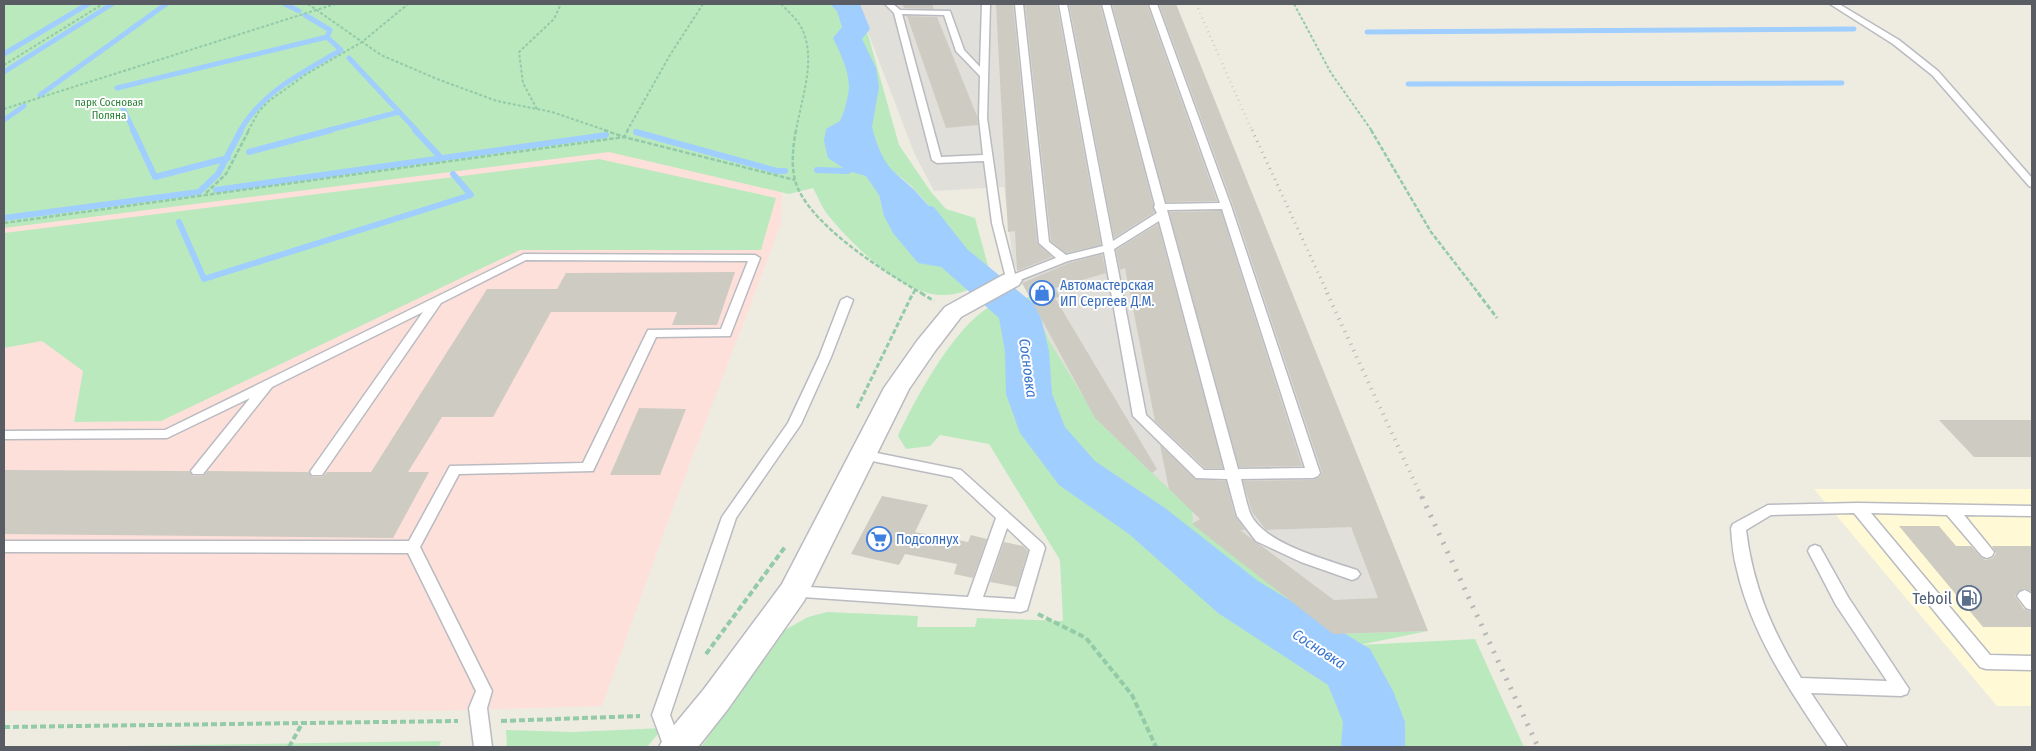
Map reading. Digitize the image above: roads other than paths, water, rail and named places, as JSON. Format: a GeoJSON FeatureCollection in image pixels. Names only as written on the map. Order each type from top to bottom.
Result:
{"type":"FeatureCollection","features":[{"type":"Feature","properties":{"kind":"street"},"geometry":{"type":"LineString","coordinates":[[677,747],[716,699],[793,592],[897,388],[926,346],[953,312],[997,288]]}},
{"type":"Feature","properties":{"kind":"lane"},"geometry":{"type":"LineString","coordinates":[[889,4],[898,12],[937,160],[988,158]]}},
{"type":"Feature","properties":{"kind":"lane"},"geometry":{"type":"LineString","coordinates":[[986,4],[983,118],[997,224],[997,288],[1064,260],[1108,248],[1160,211],[1226,206]]}},
{"type":"Feature","properties":{"kind":"lane"},"geometry":{"type":"LineString","coordinates":[[1019,4],[1044,243],[1064,260]]}},
{"type":"Feature","properties":{"kind":"lane"},"geometry":{"type":"LineString","coordinates":[[1063,4],[1140,416],[1201,475],[1313,473],[1226,206],[1153,4]]}},
{"type":"Feature","properties":{"kind":"lane"},"geometry":{"type":"LineString","coordinates":[[1106,4],[1160,211],[1244,516],[1261,537],[1306,558],[1352,574]]}},
{"type":"Feature","properties":{"kind":"lane"},"geometry":{"type":"LineString","coordinates":[[1834,4],[1896,42],[1935,74],[2032,184]]}},
{"type":"Feature","properties":{"kind":"lane"},"geometry":{"type":"LineString","coordinates":[[898,12],[947,12],[960,51],[984,75]]}},
{"type":"Feature","properties":{"kind":"lane"},"geometry":{"type":"LineString","coordinates":[[4,435],[167,434],[524,258],[755,258],[726,333],[652,333],[588,468],[455,469],[413,547]]}},
{"type":"Feature","properties":{"kind":"lane"},"geometry":{"type":"LineString","coordinates":[[673,747],[661,715],[729,517],[794,424],[825,357],[847,300]]}},
{"type":"Feature","properties":{"kind":"lane"},"geometry":{"type":"LineString","coordinates":[[317,472],[436,301]]}},
{"type":"Feature","properties":{"kind":"lane"},"geometry":{"type":"LineString","coordinates":[[198,471],[269,383]]}},
{"type":"Feature","properties":{"kind":"lane"},"geometry":{"type":"LineString","coordinates":[[793,592],[1021,606],[1038,548],[956,473],[862,455]]}},
{"type":"Feature","properties":{"kind":"lane"},"geometry":{"type":"LineString","coordinates":[[1858,508],[1986,662],[2032,663]]}},
{"type":"Feature","properties":{"kind":"lane"},"geometry":{"type":"LineString","coordinates":[[1838,747],[1795,685],[1763,626],[1744,572],[1738,528],[1768,510],[1858,508],[2032,511]]}},
{"type":"Feature","properties":{"kind":"lane"},"geometry":{"type":"LineString","coordinates":[[1951,510],[1987,552]]}},
{"type":"Feature","properties":{"kind":"lane"},"geometry":{"type":"LineString","coordinates":[[973,603],[1004,517]]}},
{"type":"Feature","properties":{"kind":"lane"},"geometry":{"type":"LineString","coordinates":[[4,547],[413,547]]}},
{"type":"Feature","properties":{"kind":"lane"},"geometry":{"type":"LineString","coordinates":[[413,547],[484,691],[478,708],[484,747]]}},
{"type":"Feature","properties":{"kind":"lane"},"geometry":{"type":"LineString","coordinates":[[1795,685],[1901,689],[1842,601],[1815,551]]}},
{"type":"Feature","properties":{"kind":"water"},"geometry":{"type":"Polygon","coordinates":[[[863,85],[873,133],[884,159],[891,169],[915,190],[941,222],[960,251],[957,264],[942,267],[918,263],[893,233],[884,216],[879,195],[866,176],[848,171],[828,158],[824,141],[826,129],[840,121],[851,95],[863,85]]]}},
{"type":"Feature","properties":{"kind":"waterway"},"geometry":{"type":"LineString","coordinates":[[4,54],[88,4]]}},
{"type":"Feature","properties":{"kind":"waterway"},"geometry":{"type":"LineString","coordinates":[[4,72],[112,4]]}},
{"type":"Feature","properties":{"kind":"waterway"},"geometry":{"type":"LineString","coordinates":[[40,95],[166,4]]}},
{"type":"Feature","properties":{"kind":"waterway"},"geometry":{"type":"LineString","coordinates":[[285,4],[299,11]]}},
{"type":"Feature","properties":{"kind":"waterway","name":"Сосновка"},"geometry":{"type":"LineString","coordinates":[[843,4],[849,7],[856,29],[847,38],[861,68],[864,87],[856,127],[858,145]]}},
{"type":"Feature","properties":{"kind":"waterway"},"geometry":{"type":"LineString","coordinates":[[305,15],[330,30],[327,37]]}},
{"type":"Feature","properties":{"kind":"waterway"},"geometry":{"type":"LineString","coordinates":[[1367,32],[1854,29]]}},
{"type":"Feature","properties":{"kind":"waterway"},"geometry":{"type":"LineString","coordinates":[[117,88],[327,37]]}},
{"type":"Feature","properties":{"kind":"waterway"},"geometry":{"type":"LineString","coordinates":[[240,131],[260,105],[284,84],[341,50],[327,37]]}},
{"type":"Feature","properties":{"kind":"waterway"},"geometry":{"type":"LineString","coordinates":[[349,58],[417,131]]}},
{"type":"Feature","properties":{"kind":"waterway"},"geometry":{"type":"LineString","coordinates":[[1408,84],[1842,83]]}},
{"type":"Feature","properties":{"kind":"waterway"},"geometry":{"type":"LineString","coordinates":[[119,100],[134,131]]}},
{"type":"Feature","properties":{"kind":"waterway"},"geometry":{"type":"LineString","coordinates":[[4,120],[24,106]]}},
{"type":"Feature","properties":{"kind":"waterway"},"geometry":{"type":"LineString","coordinates":[[326,131],[399,112]]}},
{"type":"Feature","properties":{"kind":"waterway"},"geometry":{"type":"LineString","coordinates":[[133,130],[155,177],[226,158]]}},
{"type":"Feature","properties":{"kind":"waterway"},"geometry":{"type":"LineString","coordinates":[[226,158],[241,130]]}},
{"type":"Feature","properties":{"kind":"waterway"},"geometry":{"type":"LineString","coordinates":[[249,152],[331,130]]}},
{"type":"Feature","properties":{"kind":"waterway"},"geometry":{"type":"LineString","coordinates":[[415,130],[441,158]]}},
{"type":"Feature","properties":{"kind":"waterway"},"geometry":{"type":"LineString","coordinates":[[636,132],[777,171],[785,171]]}},
{"type":"Feature","properties":{"kind":"waterway"},"geometry":{"type":"LineString","coordinates":[[441,158],[606,135]]}},
{"type":"Feature","properties":{"kind":"waterway"},"geometry":{"type":"LineString","coordinates":[[4,218],[199,192],[218,174],[226,158]]}},
{"type":"Feature","properties":{"kind":"waterway"},"geometry":{"type":"LineString","coordinates":[[216,190],[441,158]]}},
{"type":"Feature","properties":{"kind":"waterway"},"geometry":{"type":"LineString","coordinates":[[817,170],[848,171]]}},
{"type":"Feature","properties":{"kind":"waterway"},"geometry":{"type":"LineString","coordinates":[[179,222],[204,279],[471,195],[453,174]]}},
{"type":"Feature","properties":{"kind":"waterway","name":"Сосновка"},"geometry":{"type":"LineString","coordinates":[[921,215],[941,244],[953,257],[1019,313],[1027,351],[1029,394],[1044,433],[1077,473],[1147,521],[1238,597],[1349,667],[1363,691],[1374,722],[1373,747]]}},
{"type":"Feature","properties":{"kind":"railway"},"geometry":{"type":"LineString","coordinates":[[1196,4],[1252,131]]}},
{"type":"Feature","properties":{"kind":"railway"},"geometry":{"type":"LineString","coordinates":[[1252,130],[1328,294]]}},
{"type":"Feature","properties":{"kind":"railway"},"geometry":{"type":"LineString","coordinates":[[1327,293],[1422,498]]}},
{"type":"Feature","properties":{"kind":"railway"},"geometry":{"type":"LineString","coordinates":[[1422,497],[1538,747]]}},
{"type":"Feature","properties":{"kind":"place","name":"Автомастерская ИП Сергеев Д.М."},"geometry":{"type":"Point","coordinates":[1042,293]}},
{"type":"Feature","properties":{"kind":"place","name":"Подсолнух"},"geometry":{"type":"Point","coordinates":[879,539]}},
{"type":"Feature","properties":{"kind":"place","name":"Teboil"},"geometry":{"type":"Point","coordinates":[1969,598]}},
{"type":"Feature","properties":{"kind":"park label","name":"парк Сосновая Поляна"},"geometry":{"type":"Point","coordinates":[109,108]}}]}
